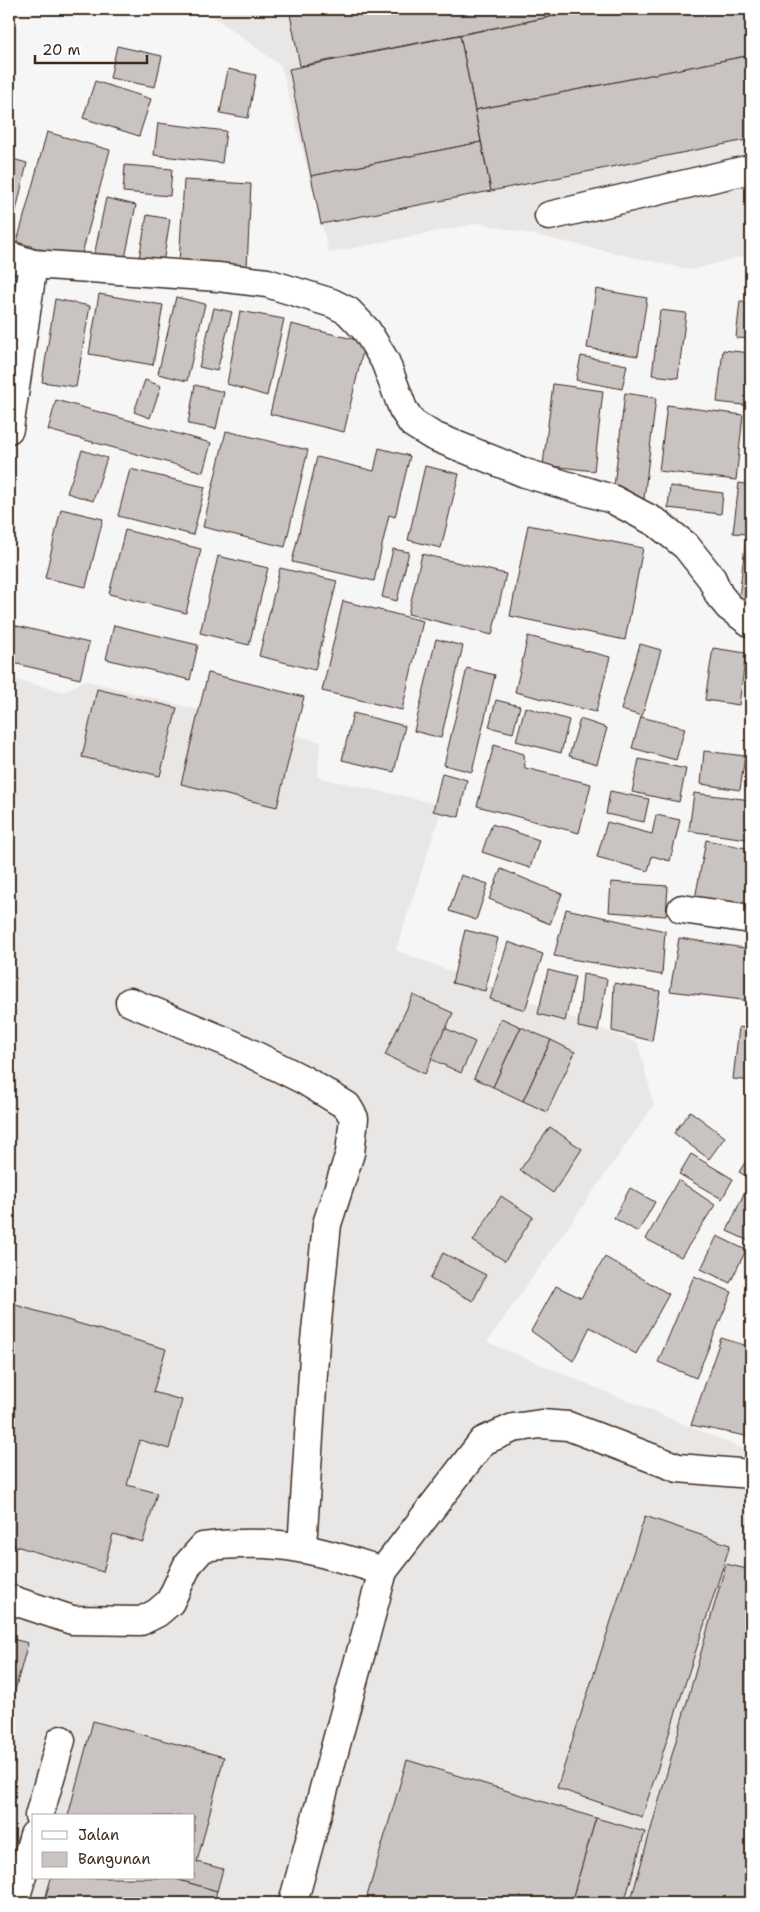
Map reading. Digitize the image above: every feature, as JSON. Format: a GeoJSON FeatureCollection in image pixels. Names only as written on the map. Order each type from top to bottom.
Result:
{"type":"FeatureCollection","features":[{"type":"Feature","properties":{"kind":"street"},"geometry":{"type":"LineString","coordinates":[[549,216],[751,170]]}},
{"type":"Feature","properties":{"kind":"street"},"geometry":{"type":"LineString","coordinates":[[9,429],[21,260],[218,276],[267,283],[332,303],[348,311],[367,331],[385,361],[403,409],[412,423],[434,436],[525,473],[612,499],[657,523],[686,546],[712,579],[719,596],[729,607],[751,624]]}},
{"type":"Feature","properties":{"kind":"street"},"geometry":{"type":"LineString","coordinates":[[682,909],[751,919]]}},
{"type":"Feature","properties":{"kind":"street"},"geometry":{"type":"LineString","coordinates":[[130,1002],[232,1044],[304,1080],[347,1106],[354,1118],[350,1153],[327,1224],[315,1341],[302,1548]]}},
{"type":"Feature","properties":{"kind":"street"},"geometry":{"type":"LineString","coordinates":[[293,1903],[383,1570],[482,1441],[513,1428],[541,1424],[568,1426],[678,1468],[751,1474]]}},
{"type":"Feature","properties":{"kind":"street"},"geometry":{"type":"LineString","coordinates":[[9,1599],[72,1620],[141,1621],[157,1613],[170,1602],[188,1564],[203,1547],[250,1544],[302,1548],[383,1570]]}},
{"type":"Feature","properties":{"kind":"street"},"geometry":{"type":"LineString","coordinates":[[40,1814],[61,1740]]}},
{"type":"Feature","properties":{"kind":"street"},"geometry":{"type":"LineString","coordinates":[[14,1903],[32,1842]]}},
{"type":"Feature","properties":{"kind":"shaded area"},"geometry":{"type":"Polygon","coordinates":[[[203,9],[751,9],[751,254],[691,270],[479,223],[329,253],[281,66],[203,9]]]}},
{"type":"Feature","properties":{"kind":"shaded area"},"geometry":{"type":"Polygon","coordinates":[[[9,678],[64,692],[85,680],[321,742],[317,777],[443,805],[396,950],[638,1043],[654,1105],[487,1342],[751,1452],[751,1903],[9,1903],[9,678]]]}},
{"type":"Feature","properties":{"kind":"building"},"geometry":{"type":"Polygon","coordinates":[[[289,9],[590,9],[300,66],[289,9]]]}},
{"type":"Feature","properties":{"kind":"building"},"geometry":{"type":"Polygon","coordinates":[[[590,9],[751,9],[751,55],[475,110],[460,35],[590,9]]]}},
{"type":"Feature","properties":{"kind":"building"},"geometry":{"type":"Polygon","coordinates":[[[460,35],[481,142],[311,176],[289,69],[460,35]]]}},
{"type":"Feature","properties":{"kind":"building"},"geometry":{"type":"Polygon","coordinates":[[[117,46],[162,56],[155,87],[110,78],[117,46]]]}},
{"type":"Feature","properties":{"kind":"building"},"geometry":{"type":"Polygon","coordinates":[[[751,55],[751,139],[491,191],[475,110],[751,55]]]}},
{"type":"Feature","properties":{"kind":"building"},"geometry":{"type":"Polygon","coordinates":[[[228,69],[256,75],[248,118],[220,113],[228,69]]]}},
{"type":"Feature","properties":{"kind":"building"},"geometry":{"type":"Polygon","coordinates":[[[95,81],[151,99],[139,136],[83,118],[95,81]]]}},
{"type":"Feature","properties":{"kind":"building"},"geometry":{"type":"Polygon","coordinates":[[[158,123],[226,131],[222,163],[154,155],[158,123]]]}},
{"type":"Feature","properties":{"kind":"building"},"geometry":{"type":"Polygon","coordinates":[[[47,132],[110,150],[80,261],[17,242],[47,132]]]}},
{"type":"Feature","properties":{"kind":"building"},"geometry":{"type":"Polygon","coordinates":[[[481,142],[491,191],[321,224],[311,176],[481,142]]]}},
{"type":"Feature","properties":{"kind":"building"},"geometry":{"type":"Polygon","coordinates":[[[9,158],[27,163],[16,211],[9,209],[9,158]]]}},
{"type":"Feature","properties":{"kind":"building"},"geometry":{"type":"Polygon","coordinates":[[[125,165],[172,169],[170,196],[123,192],[125,165]]]}},
{"type":"Feature","properties":{"kind":"building"},"geometry":{"type":"Polygon","coordinates":[[[184,180],[251,184],[247,267],[179,263],[184,180]]]}},
{"type":"Feature","properties":{"kind":"building"},"geometry":{"type":"Polygon","coordinates":[[[106,198],[136,205],[124,263],[94,256],[106,198]]]}},
{"type":"Feature","properties":{"kind":"building"},"geometry":{"type":"Polygon","coordinates":[[[147,215],[170,219],[163,263],[139,258],[147,215]]]}},
{"type":"Feature","properties":{"kind":"building"},"geometry":{"type":"Polygon","coordinates":[[[596,289],[647,298],[638,356],[587,348],[596,289]]]}},
{"type":"Feature","properties":{"kind":"building"},"geometry":{"type":"Polygon","coordinates":[[[99,294],[163,305],[153,365],[89,354],[99,294]]]}},
{"type":"Feature","properties":{"kind":"building"},"geometry":{"type":"Polygon","coordinates":[[[176,297],[205,304],[187,381],[158,374],[176,297]]]}},
{"type":"Feature","properties":{"kind":"building"},"geometry":{"type":"Polygon","coordinates":[[[55,299],[90,306],[76,387],[42,382],[55,299]]]}},
{"type":"Feature","properties":{"kind":"building"},"geometry":{"type":"Polygon","coordinates":[[[740,301],[751,302],[751,339],[736,338],[740,301]]]}},
{"type":"Feature","properties":{"kind":"building"},"geometry":{"type":"Polygon","coordinates":[[[214,308],[232,312],[217,371],[199,367],[214,308]]]}},
{"type":"Feature","properties":{"kind":"building"},"geometry":{"type":"Polygon","coordinates":[[[660,310],[686,313],[678,378],[652,375],[660,310]]]}},
{"type":"Feature","properties":{"kind":"building"},"geometry":{"type":"Polygon","coordinates":[[[240,311],[284,319],[267,396],[227,384],[240,311]]]}},
{"type":"Feature","properties":{"kind":"building"},"geometry":{"type":"Polygon","coordinates":[[[291,324],[365,342],[344,432],[270,414],[291,324]]]}},
{"type":"Feature","properties":{"kind":"building"},"geometry":{"type":"Polygon","coordinates":[[[723,350],[751,353],[751,406],[717,402],[723,350]]]}},
{"type":"Feature","properties":{"kind":"building"},"geometry":{"type":"Polygon","coordinates":[[[581,356],[627,365],[622,389],[576,380],[581,356]]]}},
{"type":"Feature","properties":{"kind":"building"},"geometry":{"type":"Polygon","coordinates":[[[145,380],[161,386],[150,418],[134,412],[145,380]]]}},
{"type":"Feature","properties":{"kind":"building"},"geometry":{"type":"Polygon","coordinates":[[[553,384],[603,391],[594,471],[543,465],[553,384]]]}},
{"type":"Feature","properties":{"kind":"building"},"geometry":{"type":"Polygon","coordinates":[[[195,385],[224,392],[216,429],[188,424],[195,385]]]}},
{"type":"Feature","properties":{"kind":"building"},"geometry":{"type":"Polygon","coordinates":[[[625,393],[656,398],[644,499],[613,495],[625,393]]]}},
{"type":"Feature","properties":{"kind":"building"},"geometry":{"type":"Polygon","coordinates":[[[56,400],[211,443],[203,472],[48,430],[56,400]]]}},
{"type":"Feature","properties":{"kind":"building"},"geometry":{"type":"Polygon","coordinates":[[[667,405],[743,415],[736,480],[659,471],[667,405]]]}},
{"type":"Feature","properties":{"kind":"building"},"geometry":{"type":"Polygon","coordinates":[[[226,431],[308,450],[285,547],[203,527],[226,431]]]}},
{"type":"Feature","properties":{"kind":"building"},"geometry":{"type":"Polygon","coordinates":[[[751,434],[751,474],[746,473],[751,434]]]}},
{"type":"Feature","properties":{"kind":"building"},"geometry":{"type":"Polygon","coordinates":[[[379,448],[410,456],[395,517],[389,515],[374,581],[292,562],[317,457],[374,471],[379,448]]]}},
{"type":"Feature","properties":{"kind":"building"},"geometry":{"type":"Polygon","coordinates":[[[82,450],[107,458],[93,501],[67,493],[82,450]]]}},
{"type":"Feature","properties":{"kind":"building"},"geometry":{"type":"Polygon","coordinates":[[[425,466],[459,474],[441,548],[408,540],[425,466]]]}},
{"type":"Feature","properties":{"kind":"building"},"geometry":{"type":"Polygon","coordinates":[[[130,469],[205,487],[193,535],[118,516],[130,469]]]}},
{"type":"Feature","properties":{"kind":"building"},"geometry":{"type":"Polygon","coordinates":[[[739,483],[751,485],[748,534],[733,533],[739,483]]]}},
{"type":"Feature","properties":{"kind":"building"},"geometry":{"type":"Polygon","coordinates":[[[670,486],[723,493],[721,514],[668,508],[670,486]]]}},
{"type":"Feature","properties":{"kind":"building"},"geometry":{"type":"Polygon","coordinates":[[[61,509],[103,519],[86,587],[45,578],[61,509]]]}},
{"type":"Feature","properties":{"kind":"building"},"geometry":{"type":"Polygon","coordinates":[[[528,525],[643,548],[625,640],[510,616],[528,525]]]}},
{"type":"Feature","properties":{"kind":"building"},"geometry":{"type":"Polygon","coordinates":[[[125,530],[201,549],[186,613],[109,594],[125,530]]]}},
{"type":"Feature","properties":{"kind":"building"},"geometry":{"type":"Polygon","coordinates":[[[746,537],[751,538],[751,607],[738,606],[746,537]]]}},
{"type":"Feature","properties":{"kind":"building"},"geometry":{"type":"Polygon","coordinates":[[[393,549],[409,552],[397,601],[382,597],[393,549]]]}},
{"type":"Feature","properties":{"kind":"building"},"geometry":{"type":"Polygon","coordinates":[[[422,554],[506,574],[492,635],[408,614],[422,554]]]}},
{"type":"Feature","properties":{"kind":"building"},"geometry":{"type":"Polygon","coordinates":[[[218,556],[268,568],[249,645],[200,633],[218,556]]]}},
{"type":"Feature","properties":{"kind":"building"},"geometry":{"type":"Polygon","coordinates":[[[280,568],[337,581],[315,670],[259,656],[280,568]]]}},
{"type":"Feature","properties":{"kind":"building"},"geometry":{"type":"Polygon","coordinates":[[[343,601],[423,621],[402,710],[322,691],[343,601]]]}},
{"type":"Feature","properties":{"kind":"building"},"geometry":{"type":"Polygon","coordinates":[[[9,624],[89,643],[80,679],[9,662],[9,624]]]}},
{"type":"Feature","properties":{"kind":"building"},"geometry":{"type":"Polygon","coordinates":[[[114,625],[198,645],[190,680],[106,659],[114,625]]]}},
{"type":"Feature","properties":{"kind":"building"},"geometry":{"type":"Polygon","coordinates":[[[528,636],[610,657],[596,712],[515,692],[528,636]]]}},
{"type":"Feature","properties":{"kind":"building"},"geometry":{"type":"Polygon","coordinates":[[[436,639],[463,646],[441,738],[414,731],[436,639]]]}},
{"type":"Feature","properties":{"kind":"building"},"geometry":{"type":"Polygon","coordinates":[[[640,644],[661,650],[642,716],[621,710],[640,644]]]}},
{"type":"Feature","properties":{"kind":"building"},"geometry":{"type":"Polygon","coordinates":[[[713,648],[746,653],[739,705],[705,700],[713,648]]]}},
{"type":"Feature","properties":{"kind":"building"},"geometry":{"type":"Polygon","coordinates":[[[467,668],[495,675],[472,772],[444,765],[467,668]]]}},
{"type":"Feature","properties":{"kind":"building"},"geometry":{"type":"Polygon","coordinates":[[[208,673],[304,697],[277,807],[181,784],[208,673]]]}},
{"type":"Feature","properties":{"kind":"building"},"geometry":{"type":"Polygon","coordinates":[[[97,689],[177,708],[160,776],[82,757],[97,689]]]}},
{"type":"Feature","properties":{"kind":"building"},"geometry":{"type":"Polygon","coordinates":[[[496,700],[520,706],[513,733],[489,727],[496,700]]]}},
{"type":"Feature","properties":{"kind":"building"},"geometry":{"type":"Polygon","coordinates":[[[525,707],[569,720],[561,753],[516,741],[525,707]]]}},
{"type":"Feature","properties":{"kind":"building"},"geometry":{"type":"Polygon","coordinates":[[[353,713],[405,726],[394,772],[342,760],[353,713]]]}},
{"type":"Feature","properties":{"kind":"building"},"geometry":{"type":"Polygon","coordinates":[[[641,717],[685,728],[676,760],[632,748],[641,717]]]}},
{"type":"Feature","properties":{"kind":"building"},"geometry":{"type":"Polygon","coordinates":[[[580,719],[607,728],[597,764],[569,756],[580,719]]]}},
{"type":"Feature","properties":{"kind":"building"},"geometry":{"type":"Polygon","coordinates":[[[494,745],[524,754],[525,768],[591,784],[579,833],[477,806],[494,745]]]}},
{"type":"Feature","properties":{"kind":"building"},"geometry":{"type":"Polygon","coordinates":[[[704,751],[745,756],[740,790],[701,784],[704,751]]]}},
{"type":"Feature","properties":{"kind":"building"},"geometry":{"type":"Polygon","coordinates":[[[639,759],[686,769],[679,802],[632,792],[639,759]]]}},
{"type":"Feature","properties":{"kind":"building"},"geometry":{"type":"Polygon","coordinates":[[[442,773],[467,780],[459,817],[433,811],[442,773]]]}},
{"type":"Feature","properties":{"kind":"building"},"geometry":{"type":"Polygon","coordinates":[[[610,791],[649,799],[644,822],[606,814],[610,791]]]}},
{"type":"Feature","properties":{"kind":"building"},"geometry":{"type":"Polygon","coordinates":[[[694,793],[751,800],[747,839],[689,831],[694,793]]]}},
{"type":"Feature","properties":{"kind":"building"},"geometry":{"type":"Polygon","coordinates":[[[656,815],[680,820],[670,861],[652,856],[648,871],[597,857],[607,822],[652,834],[656,815]]]}},
{"type":"Feature","properties":{"kind":"building"},"geometry":{"type":"Polygon","coordinates":[[[492,824],[539,840],[530,868],[482,852],[492,824]]]}},
{"type":"Feature","properties":{"kind":"building"},"geometry":{"type":"Polygon","coordinates":[[[706,840],[751,849],[751,909],[695,899],[706,840]]]}},
{"type":"Feature","properties":{"kind":"building"},"geometry":{"type":"Polygon","coordinates":[[[501,869],[562,894],[550,924],[489,899],[501,869]]]}},
{"type":"Feature","properties":{"kind":"building"},"geometry":{"type":"Polygon","coordinates":[[[461,875],[488,884],[476,920],[449,911],[461,875]]]}},
{"type":"Feature","properties":{"kind":"building"},"geometry":{"type":"Polygon","coordinates":[[[611,882],[668,886],[666,916],[609,912],[611,882]]]}},
{"type":"Feature","properties":{"kind":"building"},"geometry":{"type":"Polygon","coordinates":[[[566,909],[665,931],[662,975],[554,956],[566,909]]]}},
{"type":"Feature","properties":{"kind":"building"},"geometry":{"type":"Polygon","coordinates":[[[465,930],[498,938],[485,991],[452,983],[465,930]]]}},
{"type":"Feature","properties":{"kind":"building"},"geometry":{"type":"Polygon","coordinates":[[[679,938],[751,949],[751,1001],[670,991],[679,938]]]}},
{"type":"Feature","properties":{"kind":"building"},"geometry":{"type":"Polygon","coordinates":[[[508,942],[543,954],[525,1010],[490,999],[508,942]]]}},
{"type":"Feature","properties":{"kind":"building"},"geometry":{"type":"Polygon","coordinates":[[[548,970],[575,977],[565,1021],[538,1014],[548,970]]]}},
{"type":"Feature","properties":{"kind":"building"},"geometry":{"type":"Polygon","coordinates":[[[583,974],[607,979],[598,1031],[578,1027],[583,974]]]}},
{"type":"Feature","properties":{"kind":"building"},"geometry":{"type":"Polygon","coordinates":[[[614,983],[660,991],[652,1041],[612,1031],[614,983]]]}},
{"type":"Feature","properties":{"kind":"building"},"geometry":{"type":"Polygon","coordinates":[[[413,995],[453,1013],[425,1074],[385,1055],[413,995]]]}},
{"type":"Feature","properties":{"kind":"building"},"geometry":{"type":"Polygon","coordinates":[[[501,1018],[521,1027],[493,1087],[474,1078],[501,1018]]]}},
{"type":"Feature","properties":{"kind":"building"},"geometry":{"type":"Polygon","coordinates":[[[521,1027],[551,1040],[523,1101],[493,1087],[521,1027]]]}},
{"type":"Feature","properties":{"kind":"building"},"geometry":{"type":"Polygon","coordinates":[[[739,1027],[751,1029],[751,1081],[733,1079],[739,1027]]]}},
{"type":"Feature","properties":{"kind":"building"},"geometry":{"type":"Polygon","coordinates":[[[445,1028],[475,1042],[461,1073],[431,1059],[445,1028]]]}},
{"type":"Feature","properties":{"kind":"building"},"geometry":{"type":"Polygon","coordinates":[[[551,1040],[575,1052],[547,1112],[523,1101],[551,1040]]]}},
{"type":"Feature","properties":{"kind":"building"},"geometry":{"type":"Polygon","coordinates":[[[690,1111],[725,1137],[709,1159],[674,1133],[690,1111]]]}},
{"type":"Feature","properties":{"kind":"building"},"geometry":{"type":"Polygon","coordinates":[[[550,1127],[582,1149],[553,1193],[520,1170],[550,1127]]]}},
{"type":"Feature","properties":{"kind":"building"},"geometry":{"type":"Polygon","coordinates":[[[751,1153],[751,1179],[739,1172],[751,1153]]]}},
{"type":"Feature","properties":{"kind":"building"},"geometry":{"type":"Polygon","coordinates":[[[691,1154],[733,1179],[722,1199],[679,1174],[691,1154]]]}},
{"type":"Feature","properties":{"kind":"building"},"geometry":{"type":"Polygon","coordinates":[[[678,1180],[715,1205],[681,1257],[646,1239],[678,1180]]]}},
{"type":"Feature","properties":{"kind":"building"},"geometry":{"type":"Polygon","coordinates":[[[630,1188],[655,1202],[638,1232],[614,1218],[630,1188]]]}},
{"type":"Feature","properties":{"kind":"building"},"geometry":{"type":"Polygon","coordinates":[[[745,1191],[751,1194],[751,1242],[727,1231],[745,1191]]]}},
{"type":"Feature","properties":{"kind":"building"},"geometry":{"type":"Polygon","coordinates":[[[501,1196],[533,1217],[505,1261],[473,1241],[501,1196]]]}},
{"type":"Feature","properties":{"kind":"building"},"geometry":{"type":"Polygon","coordinates":[[[717,1236],[746,1250],[730,1283],[701,1269],[717,1236]]]}},
{"type":"Feature","properties":{"kind":"building"},"geometry":{"type":"Polygon","coordinates":[[[443,1253],[486,1275],[473,1301],[430,1279],[443,1253]]]}},
{"type":"Feature","properties":{"kind":"building"},"geometry":{"type":"Polygon","coordinates":[[[605,1257],[669,1294],[636,1354],[590,1327],[573,1361],[531,1331],[556,1286],[581,1298],[605,1257]]]}},
{"type":"Feature","properties":{"kind":"building"},"geometry":{"type":"Polygon","coordinates":[[[694,1276],[732,1292],[696,1378],[658,1362],[694,1276]]]}},
{"type":"Feature","properties":{"kind":"building"},"geometry":{"type":"Polygon","coordinates":[[[9,1303],[166,1349],[153,1392],[182,1400],[169,1449],[140,1440],[127,1485],[157,1493],[143,1542],[113,1534],[103,1572],[9,1544],[9,1303]]]}},
{"type":"Feature","properties":{"kind":"building"},"geometry":{"type":"Polygon","coordinates":[[[721,1338],[751,1347],[751,1437],[691,1425],[721,1338]]]}},
{"type":"Feature","properties":{"kind":"building"},"geometry":{"type":"Polygon","coordinates":[[[645,1516],[730,1545],[642,1817],[557,1788],[645,1516]]]}},
{"type":"Feature","properties":{"kind":"building"},"geometry":{"type":"Polygon","coordinates":[[[726,1564],[751,1570],[751,1903],[630,1903],[726,1564]]]}},
{"type":"Feature","properties":{"kind":"building"},"geometry":{"type":"Polygon","coordinates":[[[9,1638],[28,1643],[9,1712],[9,1638]]]}},
{"type":"Feature","properties":{"kind":"building"},"geometry":{"type":"Polygon","coordinates":[[[93,1721],[224,1757],[197,1862],[223,1869],[217,1891],[179,1880],[195,1880],[195,1814],[69,1814],[93,1721]]]}},
{"type":"Feature","properties":{"kind":"building"},"geometry":{"type":"Polygon","coordinates":[[[407,1760],[596,1818],[571,1903],[365,1903],[407,1760]]]}},
{"type":"Feature","properties":{"kind":"building"},"geometry":{"type":"Polygon","coordinates":[[[596,1818],[645,1832],[624,1903],[571,1903],[596,1818]]]}},
{"type":"Feature","properties":{"kind":"building"},"geometry":{"type":"Polygon","coordinates":[[[50,1880],[179,1880],[217,1891],[213,1903],[44,1903],[50,1880]]]}}]}
